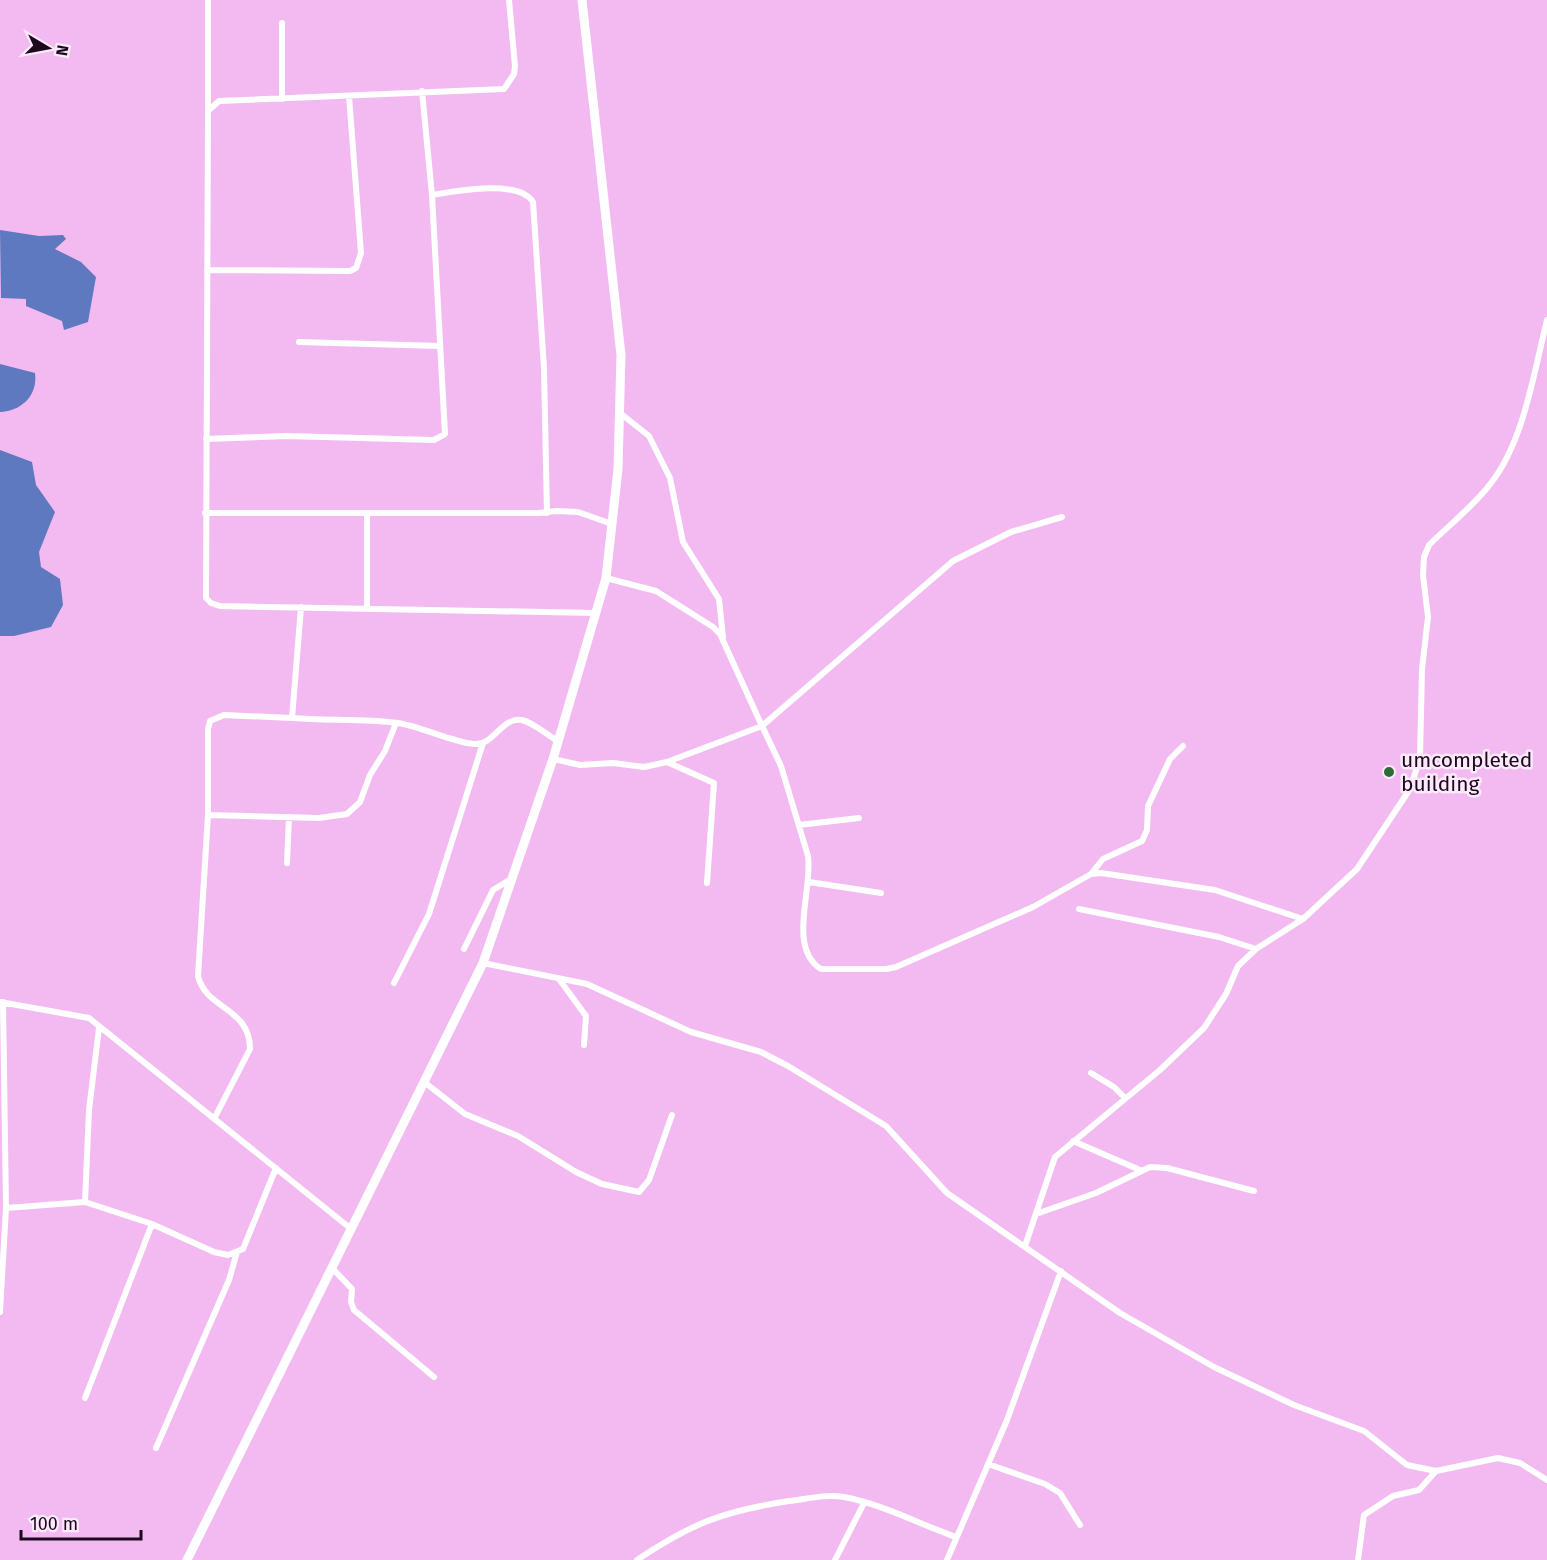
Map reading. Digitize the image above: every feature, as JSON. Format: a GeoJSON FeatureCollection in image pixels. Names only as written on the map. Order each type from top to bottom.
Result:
{"type":"FeatureCollection","features":[{"type":"Feature","properties":{"kind":"main road"},"geometry":{"type":"LineString","coordinates":[[187,1560],[483,963],[553,759],[606,578],[618,470],[621,355],[582,0]]}},
{"type":"Feature","properties":{"kind":"street"},"geometry":{"type":"LineString","coordinates":[[208,0],[206,598],[211,603],[220,606],[596,613]]}},
{"type":"Feature","properties":{"kind":"street"},"geometry":{"type":"LineString","coordinates":[[208,111],[219,101],[504,88],[514,74],[515,66],[509,0]]}},
{"type":"Feature","properties":{"kind":"street"},"geometry":{"type":"LineString","coordinates":[[282,23],[282,99]]}},
{"type":"Feature","properties":{"kind":"street"},"geometry":{"type":"LineString","coordinates":[[206,439],[286,436],[434,440],[441,438],[447,427],[432,195],[422,92]]}},
{"type":"Feature","properties":{"kind":"street"},"geometry":{"type":"LineString","coordinates":[[207,270],[350,271],[356,268],[361,253],[349,96]]}},
{"type":"Feature","properties":{"kind":"street"},"geometry":{"type":"LineString","coordinates":[[432,195],[460,191],[516,190],[530,196],[533,202],[544,368],[547,513]]}},
{"type":"Feature","properties":{"kind":"street"},"geometry":{"type":"LineString","coordinates":[[1025,1246],[1056,1157],[1204,1028],[1226,994],[1238,966],[1256,950],[1303,919],[1357,868],[1410,789],[1420,758],[1422,669],[1428,617],[1423,575],[1424,558],[1429,545],[1490,485],[1505,462],[1515,440],[1547,320]]}},
{"type":"Feature","properties":{"kind":"street"},"geometry":{"type":"LineString","coordinates":[[299,342],[440,346]]}},
{"type":"Feature","properties":{"kind":"street"},"geometry":{"type":"LineString","coordinates":[[620,414],[649,436],[670,478],[683,542],[719,599],[723,642]]}},
{"type":"Feature","properties":{"kind":"street"},"geometry":{"type":"LineString","coordinates":[[206,513],[578,512],[612,524]]}},
{"type":"Feature","properties":{"kind":"street"},"geometry":{"type":"LineString","coordinates":[[367,513],[367,609]]}},
{"type":"Feature","properties":{"kind":"street"},"geometry":{"type":"LineString","coordinates":[[553,759],[580,765],[613,763],[636,767],[667,762],[762,726],[953,561],[1011,532],[1062,517]]}},
{"type":"Feature","properties":{"kind":"street"},"geometry":{"type":"LineString","coordinates":[[606,578],[666,596],[713,627],[723,642],[779,759],[799,825],[808,856],[809,882],[803,936],[813,964],[821,969],[886,969],[1033,907],[1091,874],[1103,859],[1142,841],[1147,830],[1148,806],[1170,759],[1183,746]]}},
{"type":"Feature","properties":{"kind":"street"},"geometry":{"type":"LineString","coordinates":[[292,718],[301,607]]}},
{"type":"Feature","properties":{"kind":"street"},"geometry":{"type":"LineString","coordinates":[[214,1119],[250,1049],[250,1041],[243,1023],[200,987],[198,976],[208,815],[210,721],[224,715],[337,721],[359,719],[396,723],[467,743],[483,743]]}},
{"type":"Feature","properties":{"kind":"street"},"geometry":{"type":"LineString","coordinates":[[394,983],[429,914],[483,743],[509,722],[516,720],[523,720],[558,741]]}},
{"type":"Feature","properties":{"kind":"street"},"geometry":{"type":"LineString","coordinates":[[208,815],[319,818],[347,814],[360,802],[370,775],[385,752],[396,723]]}},
{"type":"Feature","properties":{"kind":"street"},"geometry":{"type":"LineString","coordinates":[[667,762],[714,783],[707,883]]}},
{"type":"Feature","properties":{"kind":"street"},"geometry":{"type":"LineString","coordinates":[[287,863],[289,817]]}},
{"type":"Feature","properties":{"kind":"street"},"geometry":{"type":"LineString","coordinates":[[799,825],[859,818]]}},
{"type":"Feature","properties":{"kind":"street"},"geometry":{"type":"LineString","coordinates":[[1091,874],[1110,874],[1215,890],[1303,919]]}},
{"type":"Feature","properties":{"kind":"street"},"geometry":{"type":"LineString","coordinates":[[464,950],[493,890],[512,878]]}},
{"type":"Feature","properties":{"kind":"street"},"geometry":{"type":"LineString","coordinates":[[809,882],[881,893]]}},
{"type":"Feature","properties":{"kind":"street"},"geometry":{"type":"LineString","coordinates":[[1079,909],[1219,938],[1256,950]]}},
{"type":"Feature","properties":{"kind":"street"},"geometry":{"type":"LineString","coordinates":[[483,963],[587,984],[691,1032],[761,1052],[788,1066],[886,1125],[947,1193],[1120,1313],[1214,1367],[1294,1405],[1364,1431],[1407,1466],[1436,1471],[1498,1458],[1520,1463],[1547,1480]]}},
{"type":"Feature","properties":{"kind":"street"},"geometry":{"type":"LineString","coordinates":[[558,978],[586,1016],[584,1045]]}},
{"type":"Feature","properties":{"kind":"street"},"geometry":{"type":"LineString","coordinates":[[0,1312],[6,1208],[1,1002],[89,1018],[350,1228]]}},
{"type":"Feature","properties":{"kind":"street"},"geometry":{"type":"LineString","coordinates":[[85,1202],[89,1110],[99,1028]]}},
{"type":"Feature","properties":{"kind":"street"},"geometry":{"type":"LineString","coordinates":[[1091,1073],[1114,1087],[1125,1098]]}},
{"type":"Feature","properties":{"kind":"street"},"geometry":{"type":"LineString","coordinates":[[423,1082],[465,1114],[518,1136],[576,1172],[602,1184],[639,1192],[649,1180],[672,1114]]}},
{"type":"Feature","properties":{"kind":"street"},"geometry":{"type":"LineString","coordinates":[[1072,1141],[1140,1170]]}},
{"type":"Feature","properties":{"kind":"street"},"geometry":{"type":"LineString","coordinates":[[1036,1214],[1096,1193],[1150,1167],[1167,1168],[1254,1191]]}},
{"type":"Feature","properties":{"kind":"street"},"geometry":{"type":"LineString","coordinates":[[6,1208],[85,1202],[152,1224],[214,1252],[228,1255],[243,1250],[276,1168]]}},
{"type":"Feature","properties":{"kind":"street"},"geometry":{"type":"LineString","coordinates":[[85,1398],[152,1224]]}},
{"type":"Feature","properties":{"kind":"street"},"geometry":{"type":"LineString","coordinates":[[156,1448],[229,1280],[237,1252]]}},
{"type":"Feature","properties":{"kind":"street"},"geometry":{"type":"LineString","coordinates":[[331,1267],[352,1289],[351,1302],[354,1310],[434,1377]]}},
{"type":"Feature","properties":{"kind":"street"},"geometry":{"type":"LineString","coordinates":[[947,1560],[1007,1420],[1061,1271]]}},
{"type":"Feature","properties":{"kind":"street"},"geometry":{"type":"LineString","coordinates":[[988,1464],[1045,1484],[1060,1493],[1080,1525]]}},
{"type":"Feature","properties":{"kind":"street"},"geometry":{"type":"LineString","coordinates":[[1358,1560],[1364,1515],[1393,1496],[1419,1490],[1436,1471]]}},
{"type":"Feature","properties":{"kind":"street"},"geometry":{"type":"LineString","coordinates":[[637,1560],[676,1534],[722,1515],[753,1506],[825,1496],[864,1503],[956,1537]]}},
{"type":"Feature","properties":{"kind":"street"},"geometry":{"type":"LineString","coordinates":[[835,1560],[864,1503]]}},
{"type":"Feature","properties":{"kind":"water"},"geometry":{"type":"Polygon","coordinates":[[[0,230],[39,236],[63,235],[66,239],[55,249],[81,262],[96,277],[88,322],[64,330],[62,321],[26,306],[26,299],[1,298],[0,230]]]}},
{"type":"Feature","properties":{"kind":"water"},"geometry":{"type":"Polygon","coordinates":[[[0,364],[35,373],[35,381],[31,395],[22,405],[0,412],[0,364]]]}},
{"type":"Feature","properties":{"kind":"water"},"geometry":{"type":"Polygon","coordinates":[[[0,450],[32,462],[36,485],[55,512],[39,552],[41,567],[60,579],[63,605],[51,627],[14,636],[0,636],[0,450]]]}},
{"type":"Feature","properties":{"kind":"place","name":"umcompleted building"},"geometry":{"type":"Point","coordinates":[1389,772]}}]}
